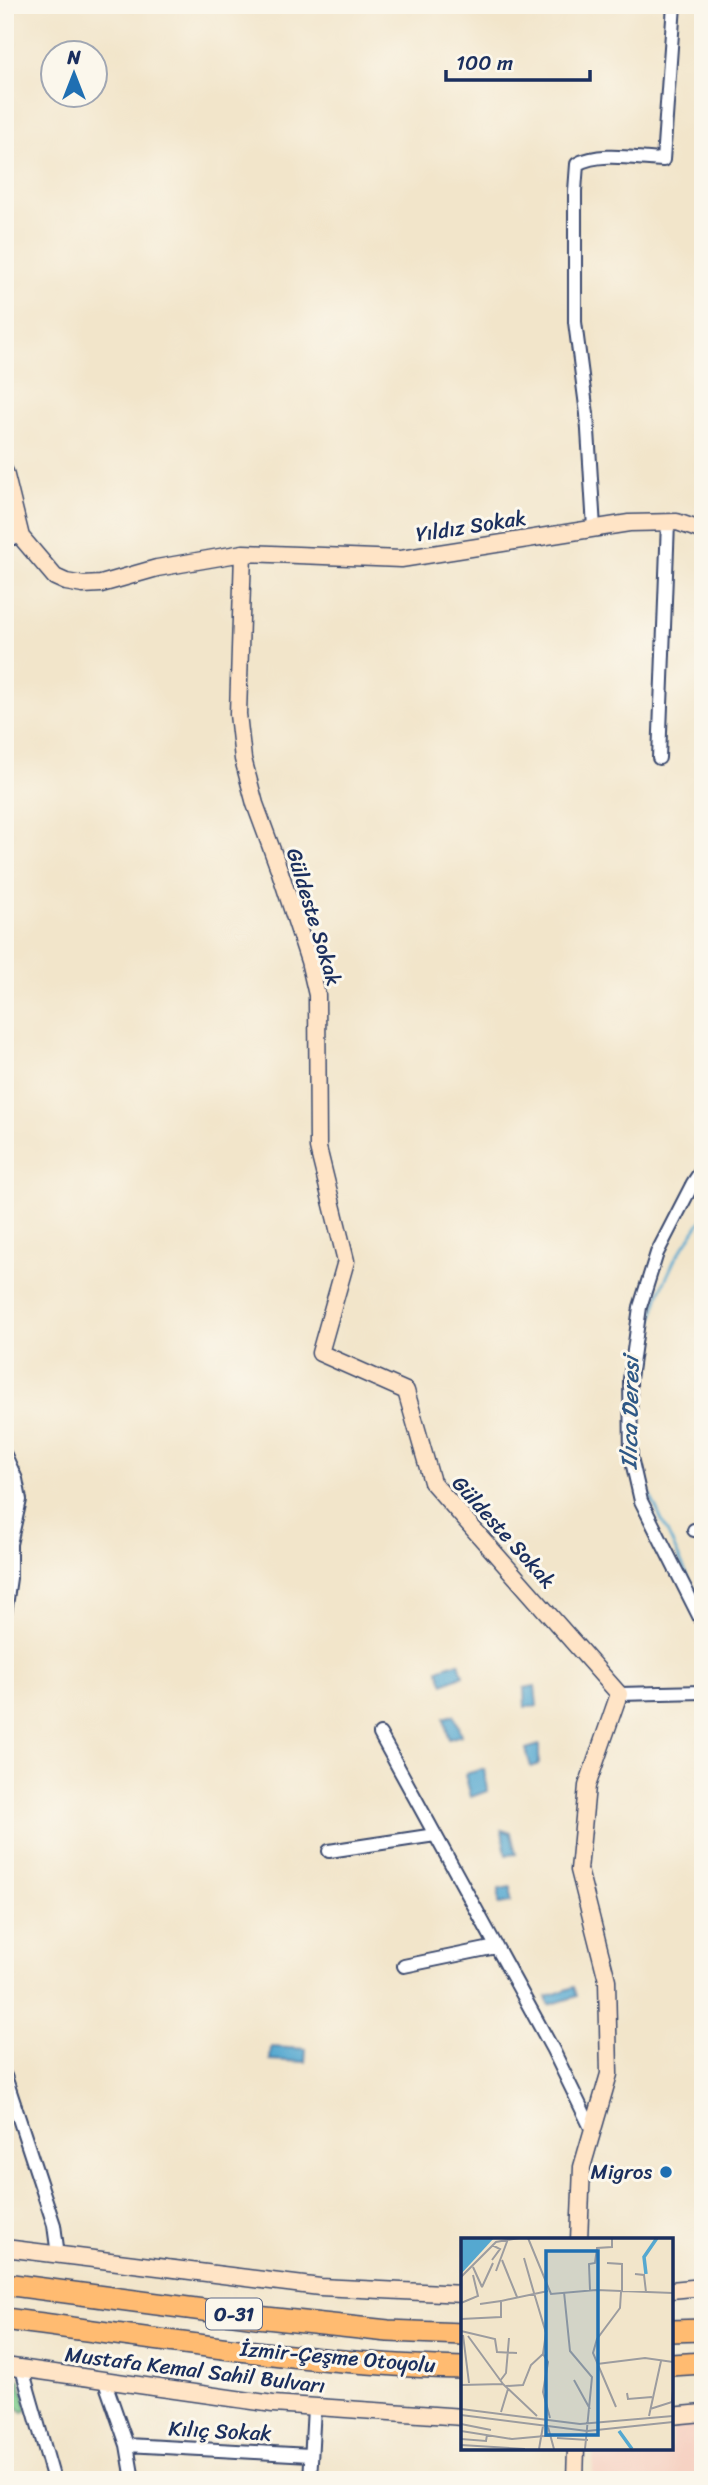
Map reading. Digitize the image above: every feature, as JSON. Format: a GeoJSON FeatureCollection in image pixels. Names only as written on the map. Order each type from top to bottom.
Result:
{"type":"FeatureCollection","features":[{"type":"Feature","properties":{"kind":"highway","name":"İzmir-Çeşme Otoyolu"},"geometry":{"type":"LineString","coordinates":[[5,2284],[257,2317],[388,2331],[461,2334]]}},
{"type":"Feature","properties":{"kind":"highway","name":"İzmir-Çeşme Otoyolu"},"geometry":{"type":"LineString","coordinates":[[5,2319],[271,2353],[385,2365],[461,2368]]}},
{"type":"Feature","properties":{"kind":"highway"},"geometry":{"type":"LineString","coordinates":[[673,2331],[703,2329]]}},
{"type":"Feature","properties":{"kind":"highway"},"geometry":{"type":"LineString","coordinates":[[673,2365],[703,2363]]}},
{"type":"Feature","properties":{"kind":"street"},"geometry":{"type":"LineString","coordinates":[[594,528],[587,414],[575,322],[577,164],[586,159],[600,158],[663,160],[674,5]]}},
{"type":"Feature","properties":{"kind":"street"},"geometry":{"type":"LineString","coordinates":[[5,472],[13,538]]}},
{"type":"Feature","properties":{"kind":"street"},"geometry":{"type":"LineString","coordinates":[[659,758],[668,522]]}},
{"type":"Feature","properties":{"kind":"street","name":"Yıldız Sokak"},"geometry":{"type":"LineString","coordinates":[[13,538],[55,577],[83,585],[101,584],[158,568],[243,553],[401,558],[629,523],[677,522],[703,531]]}},
{"type":"Feature","properties":{"kind":"street","name":"Güldeste Sokak"},"geometry":{"type":"LineString","coordinates":[[243,553],[238,714],[243,759],[255,804],[309,961],[317,995],[318,1148],[346,1261],[320,1353],[406,1391],[432,1482],[619,1694]]}},
{"type":"Feature","properties":{"kind":"street"},"geometry":{"type":"LineString","coordinates":[[703,1168],[657,1253],[640,1307],[630,1380],[631,1457],[642,1501],[703,1624]]}},
{"type":"Feature","properties":{"kind":"street"},"geometry":{"type":"LineString","coordinates":[[5,1455],[16,1479],[20,1500],[10,1544],[10,1578],[5,1613]]}},
{"type":"Feature","properties":{"kind":"street"},"geometry":{"type":"LineString","coordinates":[[579,2238],[582,2167],[609,2074],[607,1980],[579,1870],[587,1786],[619,1694],[703,1692]]}},
{"type":"Feature","properties":{"kind":"street"},"geometry":{"type":"LineString","coordinates":[[380,1734],[553,2050],[592,2130]]}},
{"type":"Feature","properties":{"kind":"street"},"geometry":{"type":"LineString","coordinates":[[329,1851],[435,1835]]}},
{"type":"Feature","properties":{"kind":"street"},"geometry":{"type":"LineString","coordinates":[[404,1966],[496,1947]]}},
{"type":"Feature","properties":{"kind":"street"},"geometry":{"type":"LineString","coordinates":[[5,2076],[54,2225],[58,2255]]}},
{"type":"Feature","properties":{"kind":"street"},"geometry":{"type":"LineString","coordinates":[[5,2248],[320,2287],[461,2294]]}},
{"type":"Feature","properties":{"kind":"street"},"geometry":{"type":"LineString","coordinates":[[673,2290],[703,2287]]}},
{"type":"Feature","properties":{"kind":"street","name":"Mustafa Kemal Sahil Bulvarı"},"geometry":{"type":"LineString","coordinates":[[5,2366],[273,2404],[461,2417]]}},
{"type":"Feature","properties":{"kind":"street"},"geometry":{"type":"LineString","coordinates":[[22,2369],[54,2480]]}},
{"type":"Feature","properties":{"kind":"street"},"geometry":{"type":"LineString","coordinates":[[105,2382],[127,2445],[133,2480]]}},
{"type":"Feature","properties":{"kind":"street"},"geometry":{"type":"LineString","coordinates":[[673,2407],[703,2406]]}},
{"type":"Feature","properties":{"kind":"street"},"geometry":{"type":"LineString","coordinates":[[310,2480],[314,2407]]}},
{"type":"Feature","properties":{"kind":"street"},"geometry":{"type":"LineString","coordinates":[[673,2416],[703,2413]]}},
{"type":"Feature","properties":{"kind":"street","name":"Kılıç Sokak"},"geometry":{"type":"LineString","coordinates":[[127,2445],[310,2455]]}},
{"type":"Feature","properties":{"kind":"street"},"geometry":{"type":"LineString","coordinates":[[575,2480],[576,2450]]}},
{"type":"Feature","properties":{"kind":"shaded area"},"geometry":{"type":"Polygon","coordinates":[[[703,2418],[703,2480],[592,2480],[594,2450],[673,2450],[673,2421],[703,2418]]]}},
{"type":"Feature","properties":{"kind":"green space"},"geometry":{"type":"Polygon","coordinates":[[[5,2378],[20,2380],[27,2410],[23,2412],[17,2407],[5,2410],[5,2378]]]}},
{"type":"Feature","properties":{"kind":"water"},"geometry":{"type":"Polygon","coordinates":[[[459,1662],[463,1675],[444,1684],[438,1669],[459,1662]]]}},
{"type":"Feature","properties":{"kind":"water"},"geometry":{"type":"Polygon","coordinates":[[[535,1686],[537,1706],[525,1707],[524,1688],[535,1686]]]}},
{"type":"Feature","properties":{"kind":"water"},"geometry":{"type":"Polygon","coordinates":[[[454,1715],[461,1735],[449,1739],[444,1718],[454,1715]]]}},
{"type":"Feature","properties":{"kind":"water"},"geometry":{"type":"Polygon","coordinates":[[[539,1745],[539,1764],[531,1767],[526,1749],[539,1745]]]}},
{"type":"Feature","properties":{"kind":"water"},"geometry":{"type":"Polygon","coordinates":[[[484,1769],[487,1791],[471,1797],[465,1774],[484,1769]]]}},
{"type":"Feature","properties":{"kind":"water"},"geometry":{"type":"Polygon","coordinates":[[[502,1830],[511,1833],[516,1854],[506,1855],[502,1830]]]}},
{"type":"Feature","properties":{"kind":"water"},"geometry":{"type":"Polygon","coordinates":[[[511,1887],[511,1902],[499,1904],[499,1889],[511,1887]]]}},
{"type":"Feature","properties":{"kind":"water"},"geometry":{"type":"Polygon","coordinates":[[[574,1987],[577,1996],[549,2005],[546,1997],[574,1987]]]}},
{"type":"Feature","properties":{"kind":"water"},"geometry":{"type":"Polygon","coordinates":[[[271,2047],[306,2049],[305,2062],[270,2060],[271,2047]]]}},
{"type":"Feature","properties":{"kind":"waterway","name":"Ilıca Deresi"},"geometry":{"type":"LineString","coordinates":[[703,1218],[675,1259],[659,1294],[645,1350],[640,1420],[640,1455],[644,1482],[703,1609]]}},
{"type":"Feature","properties":{"kind":"place","name":"Migros"},"geometry":{"type":"Point","coordinates":[666,2172]}}]}
